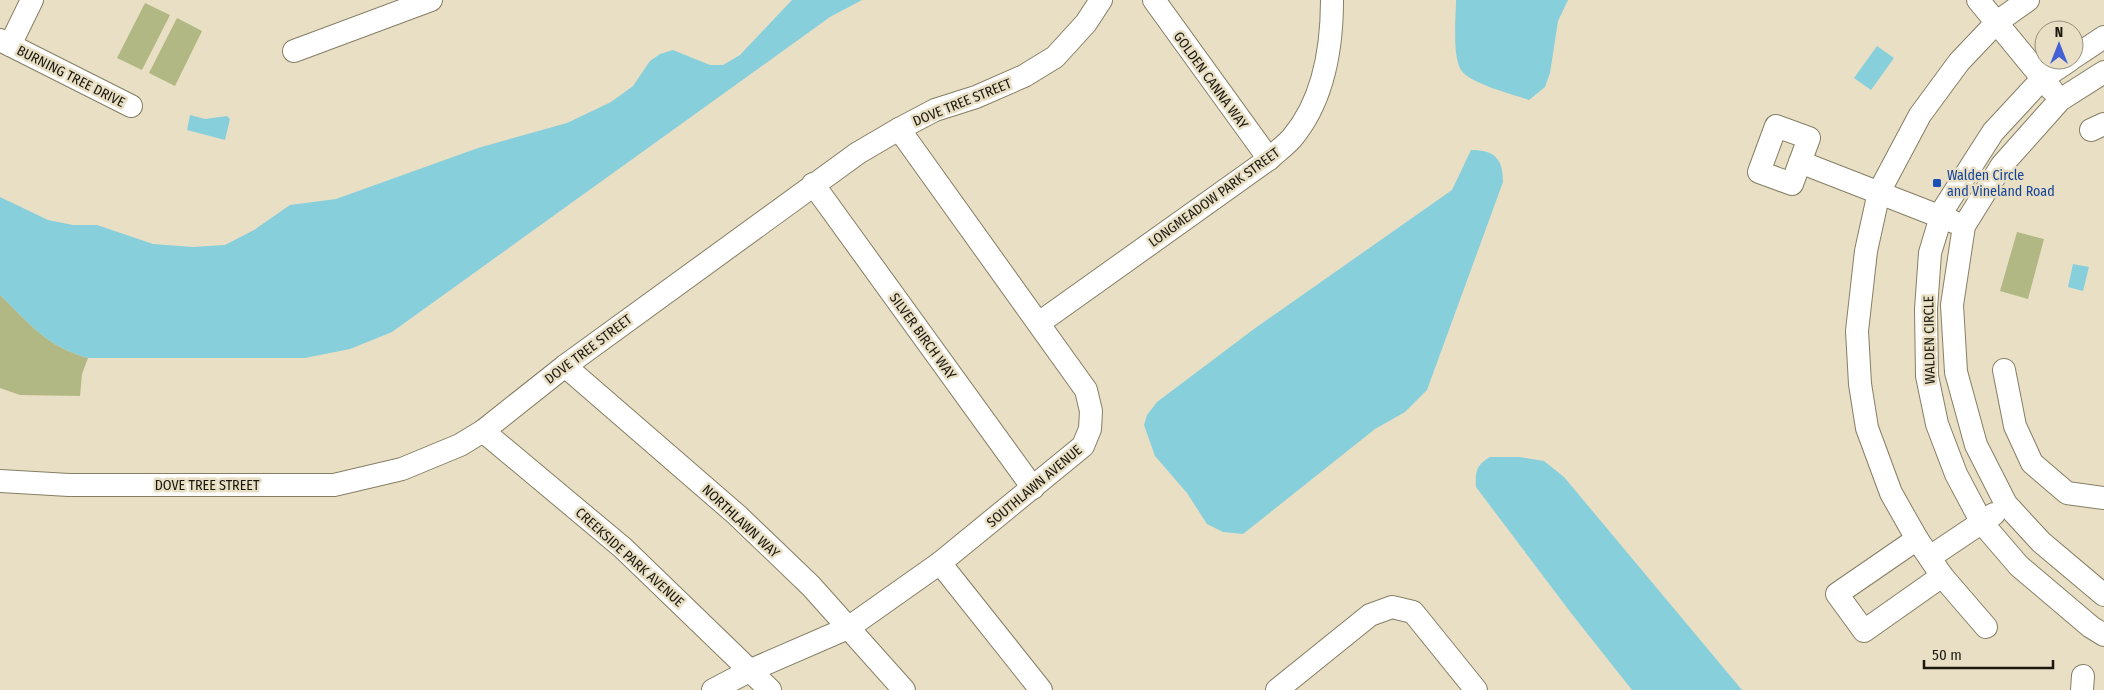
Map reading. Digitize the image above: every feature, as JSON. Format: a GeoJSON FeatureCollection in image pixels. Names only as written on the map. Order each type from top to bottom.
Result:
{"type":"FeatureCollection","features":[{"type":"Feature","properties":{"kind":"street","name":"BURNING TREE DRIVE"},"geometry":{"type":"LineString","coordinates":[[32,0],[5,42],[132,106]]}},
{"type":"Feature","properties":{"kind":"street","name":"DOVE TREE STREET"},"geometry":{"type":"LineString","coordinates":[[0,481],[69,485],[334,485],[402,469],[460,445],[483,431],[565,366],[813,184],[899,128],[934,110],[976,97],[1024,76],[1055,57],[1086,23],[1101,0]]}},
{"type":"Feature","properties":{"kind":"street","name":"GOLDEN CANNA WAY"},"geometry":{"type":"LineString","coordinates":[[1154,0],[1269,159]]}},
{"type":"Feature","properties":{"kind":"street","name":"LONGMEADOW PARK STREET"},"geometry":{"type":"LineString","coordinates":[[1039,324],[1269,159],[1291,139],[1308,115],[1323,80],[1332,30],[1332,0]]}},
{"type":"Feature","properties":{"kind":"street"},"geometry":{"type":"LineString","coordinates":[[1978,0],[2060,100]]}},
{"type":"Feature","properties":{"kind":"street"},"geometry":{"type":"LineString","coordinates":[[1986,627],[1936,566],[1917,539],[1891,493],[1867,428],[1860,384],[1857,331],[1866,251],[1879,192],[1920,115],[1959,62],[1997,22],[2028,0]]}},
{"type":"Feature","properties":{"kind":"street"},"geometry":{"type":"LineString","coordinates":[[294,51],[418,2]]}},
{"type":"Feature","properties":{"kind":"street"},"geometry":{"type":"LineString","coordinates":[[2084,50],[2104,37]]}},
{"type":"Feature","properties":{"kind":"street","name":"WALDEN CIRCLE"},"geometry":{"type":"LineString","coordinates":[[2055,70],[2043,78],[1993,132],[1943,210],[1930,253],[1926,309],[1927,376],[1937,424],[1956,474],[1982,523],[2019,566],[2091,627],[2104,635]]}},
{"type":"Feature","properties":{"kind":"street","name":"WALDEN CIRCLE"},"geometry":{"type":"LineString","coordinates":[[2104,72],[2060,100],[2002,165],[1964,226],[1952,305],[1956,372],[1976,446],[2006,504],[2041,542],[2104,595]]}},
{"type":"Feature","properties":{"kind":"street","name":"SOUTHLAWN AVENUE"},"geometry":{"type":"LineString","coordinates":[[713,690],[751,670],[848,628],[940,563],[1033,488],[1083,446],[1090,429],[1091,410],[1086,390],[899,128]]}},
{"type":"Feature","properties":{"kind":"street"},"geometry":{"type":"LineString","coordinates":[[1800,162],[1964,226]]}},
{"type":"Feature","properties":{"kind":"street","name":"SILVER BIRCH WAY"},"geometry":{"type":"LineString","coordinates":[[813,184],[1033,488]]}},
{"type":"Feature","properties":{"kind":"street","name":"NORTHLAWN WAY"},"geometry":{"type":"LineString","coordinates":[[565,366],[737,515],[811,586],[904,690]]}},
{"type":"Feature","properties":{"kind":"street"},"geometry":{"type":"LineString","coordinates":[[2004,370],[2014,426],[2032,463],[2067,493],[2104,498]]}},
{"type":"Feature","properties":{"kind":"street","name":"CREEKSIDE PARK AVENUE"},"geometry":{"type":"LineString","coordinates":[[483,431],[623,548],[770,690]]}},
{"type":"Feature","properties":{"kind":"street"},"geometry":{"type":"LineString","coordinates":[[1917,539],[1837,594],[1864,631],[1982,523],[2006,504]]}},
{"type":"Feature","properties":{"kind":"street"},"geometry":{"type":"LineString","coordinates":[[940,563],[1041,690]]}},
{"type":"Feature","properties":{"kind":"street"},"geometry":{"type":"LineString","coordinates":[[1277,690],[1370,615],[1392,607],[1413,612],[1476,690]]}},
{"type":"Feature","properties":{"kind":"green space"},"geometry":{"type":"Polygon","coordinates":[[[145,3],[170,15],[142,70],[117,58],[145,3]]]}},
{"type":"Feature","properties":{"kind":"green space"},"geometry":{"type":"Polygon","coordinates":[[[177,18],[202,31],[175,86],[149,73],[177,18]]]}},
{"type":"Feature","properties":{"kind":"green space"},"geometry":{"type":"Polygon","coordinates":[[[2017,232],[2044,239],[2028,299],[2000,291],[2017,232]]]}},
{"type":"Feature","properties":{"kind":"green space"},"geometry":{"type":"Polygon","coordinates":[[[0,295],[40,333],[61,347],[88,358],[82,374],[80,396],[20,395],[0,388],[0,295]]]}},
{"type":"Feature","properties":{"kind":"water"},"geometry":{"type":"Polygon","coordinates":[[[792,0],[862,0],[830,17],[392,332],[350,349],[305,358],[88,358],[61,347],[40,333],[0,295],[0,197],[48,220],[73,225],[97,225],[153,244],[193,247],[225,245],[254,230],[290,205],[336,199],[478,148],[567,123],[611,102],[633,86],[650,61],[660,54],[673,50],[710,65],[723,65],[740,55],[792,0]]]}},
{"type":"Feature","properties":{"kind":"water"},"geometry":{"type":"Polygon","coordinates":[[[1456,0],[1568,0],[1558,21],[1550,73],[1545,87],[1529,100],[1492,88],[1466,75],[1461,70],[1456,55],[1456,0]]]}},
{"type":"Feature","properties":{"kind":"water"},"geometry":{"type":"Polygon","coordinates":[[[1877,46],[1894,58],[1871,90],[1854,78],[1877,46]]]}},
{"type":"Feature","properties":{"kind":"water"},"geometry":{"type":"Polygon","coordinates":[[[190,115],[205,119],[227,116],[230,119],[225,140],[187,130],[190,115]]]}},
{"type":"Feature","properties":{"kind":"water"},"geometry":{"type":"Polygon","coordinates":[[[1471,150],[1479,150],[1496,157],[1503,174],[1503,182],[1427,390],[1405,412],[1375,429],[1243,534],[1223,532],[1207,524],[1187,493],[1155,456],[1144,425],[1147,415],[1157,402],[1254,329],[1452,190],[1471,150]]]}},
{"type":"Feature","properties":{"kind":"water"},"geometry":{"type":"Polygon","coordinates":[[[2073,264],[2089,267],[2083,291],[2068,287],[2073,264]]]}},
{"type":"Feature","properties":{"kind":"water"},"geometry":{"type":"Polygon","coordinates":[[[1490,457],[1519,457],[1544,461],[1564,477],[1742,690],[1632,690],[1476,487],[1477,469],[1490,457]]]}},
{"type":"Feature","properties":{"kind":"place","name":"Walden Circle and Vineland Road"},"geometry":{"type":"Point","coordinates":[1937,183]}}]}
